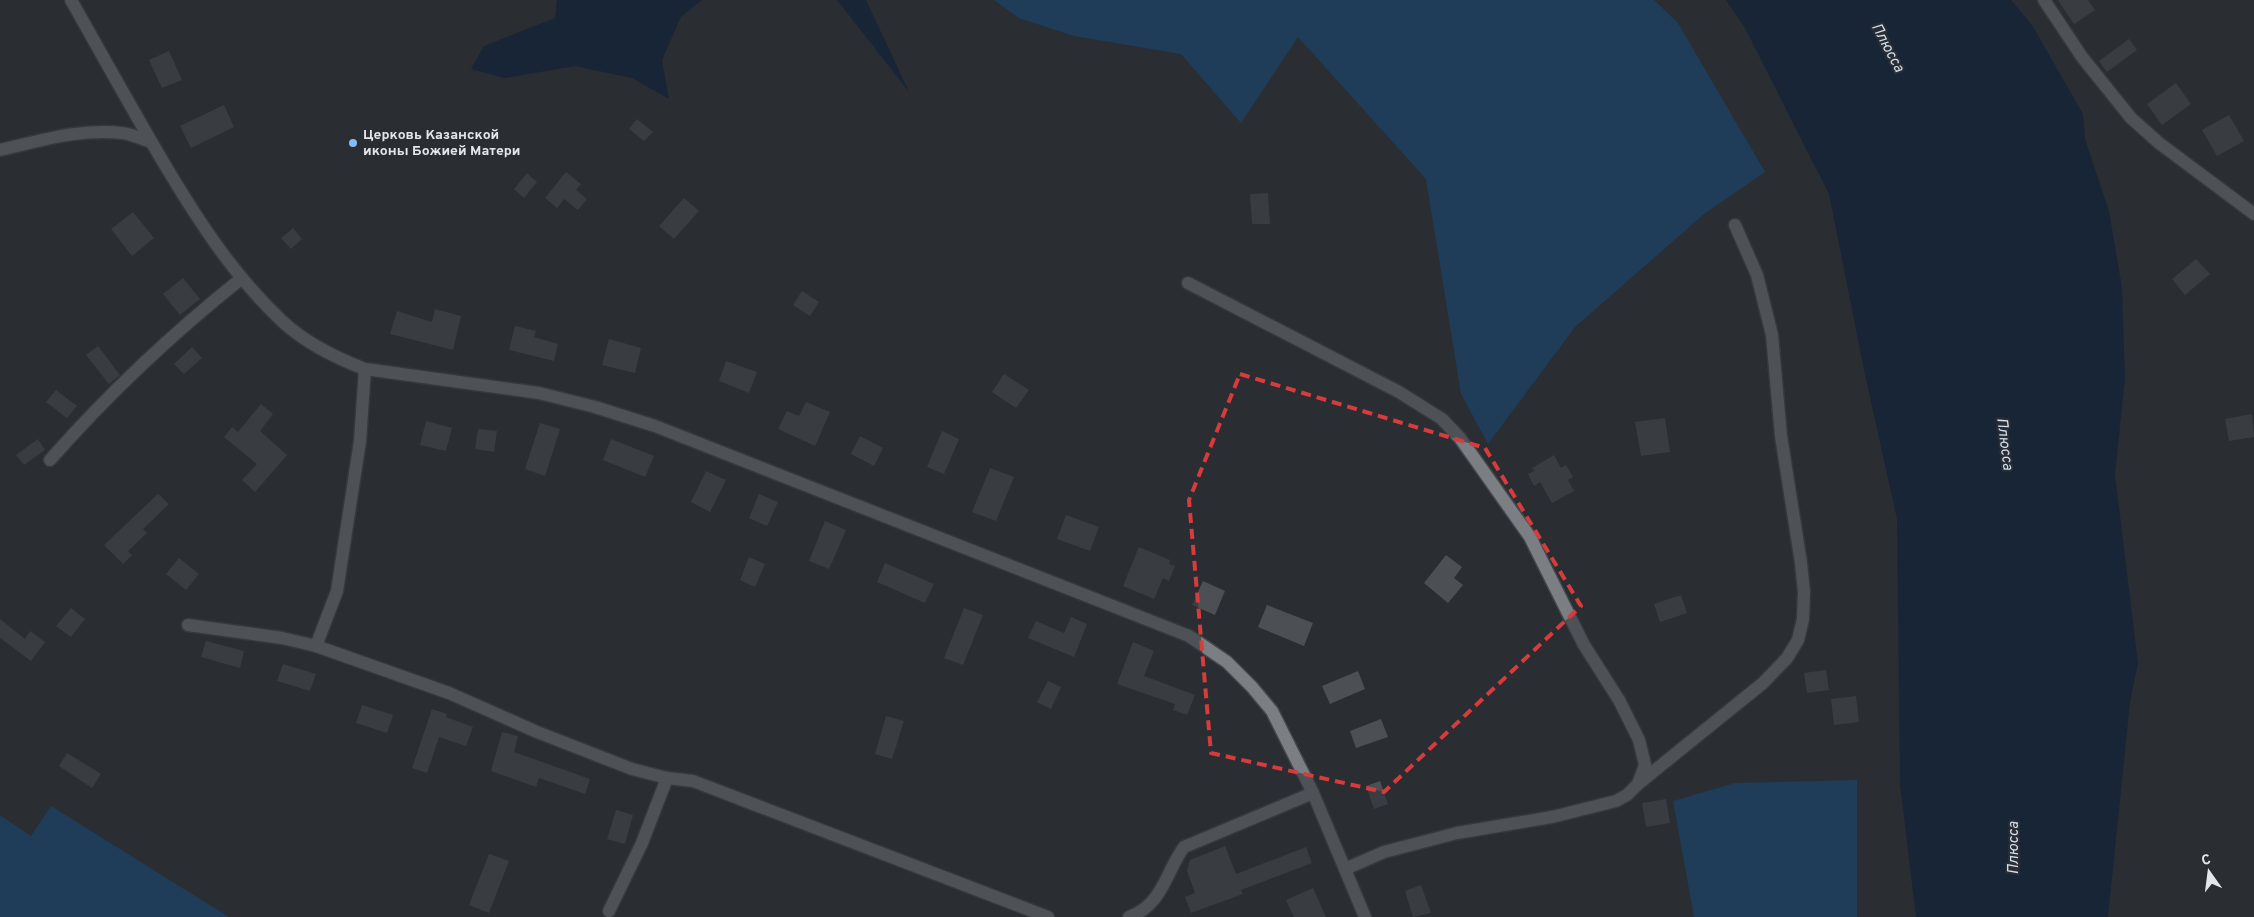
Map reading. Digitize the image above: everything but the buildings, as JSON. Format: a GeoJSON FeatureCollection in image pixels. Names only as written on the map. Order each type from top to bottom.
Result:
{"type":"FeatureCollection","features":[{"type":"Feature","properties":{"kind":"street"},"geometry":{"type":"LineString","coordinates":[[71,0],[151,142],[208,235],[242,278],[284,322],[327,352],[343,361],[365,369],[539,393],[595,407],[655,426],[1189,636],[1227,662],[1252,687],[1272,711],[1313,793],[1365,917]]}},
{"type":"Feature","properties":{"kind":"street"},"geometry":{"type":"LineString","coordinates":[[2044,0],[2082,57],[2131,118],[2160,143],[2254,214]]}},
{"type":"Feature","properties":{"kind":"street"},"geometry":{"type":"LineString","coordinates":[[0,150],[71,134],[95,131],[123,133],[151,142]]}},
{"type":"Feature","properties":{"kind":"street"},"geometry":{"type":"LineString","coordinates":[[1345,868],[1384,852],[1456,833],[1552,816],[1616,801],[1627,795],[1763,683],[1787,658],[1798,640],[1803,619],[1804,592],[1781,436],[1772,335],[1757,275],[1735,225]]}},
{"type":"Feature","properties":{"kind":"street"},"geometry":{"type":"LineString","coordinates":[[50,460],[93,412],[179,330],[242,278]]}},
{"type":"Feature","properties":{"kind":"street"},"geometry":{"type":"LineString","coordinates":[[1188,283],[1399,392],[1442,418],[1460,438],[1530,537],[1584,645],[1619,700],[1639,740],[1645,765],[1638,784]]}},
{"type":"Feature","properties":{"kind":"street"},"geometry":{"type":"LineString","coordinates":[[316,646],[337,591],[360,441],[365,369]]}},
{"type":"Feature","properties":{"kind":"street"},"geometry":{"type":"LineString","coordinates":[[188,625],[282,638],[316,646],[449,693],[537,732],[632,769],[667,778],[693,781],[1048,917]]}},
{"type":"Feature","properties":{"kind":"street"},"geometry":{"type":"LineString","coordinates":[[609,911],[642,843],[667,778]]}},
{"type":"Feature","properties":{"kind":"street"},"geometry":{"type":"LineString","coordinates":[[1130,917],[1136,915],[1155,899],[1168,880],[1176,858],[1184,847],[1313,793]]}},
{"type":"Feature","properties":{"kind":"highlighted area"},"geometry":{"type":"Polygon","coordinates":[[[1240,374],[1485,448],[1581,606],[1384,792],[1211,753],[1189,500],[1240,374]]]}},
{"type":"Feature","properties":{"kind":"shaded area"},"geometry":{"type":"Polygon","coordinates":[[[994,0],[1654,0],[1678,23],[1765,172],[1704,214],[1575,327],[1488,444],[1461,394],[1426,179],[1298,37],[1241,123],[1181,54],[1074,36],[1019,18],[994,0]]]}},
{"type":"Feature","properties":{"kind":"shaded area"},"geometry":{"type":"Polygon","coordinates":[[[1857,780],[1857,917],[1694,917],[1673,801],[1735,783],[1857,780]]]}},
{"type":"Feature","properties":{"kind":"shaded area"},"geometry":{"type":"Polygon","coordinates":[[[51,806],[229,917],[0,917],[0,815],[31,836],[51,806]]]}},
{"type":"Feature","properties":{"kind":"water"},"geometry":{"type":"Polygon","coordinates":[[[557,0],[702,0],[681,17],[662,60],[669,99],[632,78],[575,66],[505,78],[471,69],[484,46],[555,18],[557,0]]]}},
{"type":"Feature","properties":{"kind":"water"},"geometry":{"type":"Polygon","coordinates":[[[837,0],[866,0],[909,92],[837,0]]]}},
{"type":"Feature","properties":{"kind":"water","name":"Плюсса"},"geometry":{"type":"Polygon","coordinates":[[[1726,0],[2011,0],[2032,25],[2083,114],[2085,139],[2109,211],[2122,288],[2125,378],[2115,475],[2138,663],[2130,702],[2108,917],[1916,917],[1900,784],[1897,519],[1864,370],[1829,194],[1745,28],[1726,0]]]}},
{"type":"Feature","properties":{"kind":"place","name":"Церковь Казанской иконы Божией Матери"},"geometry":{"type":"Point","coordinates":[353,143]}}]}
